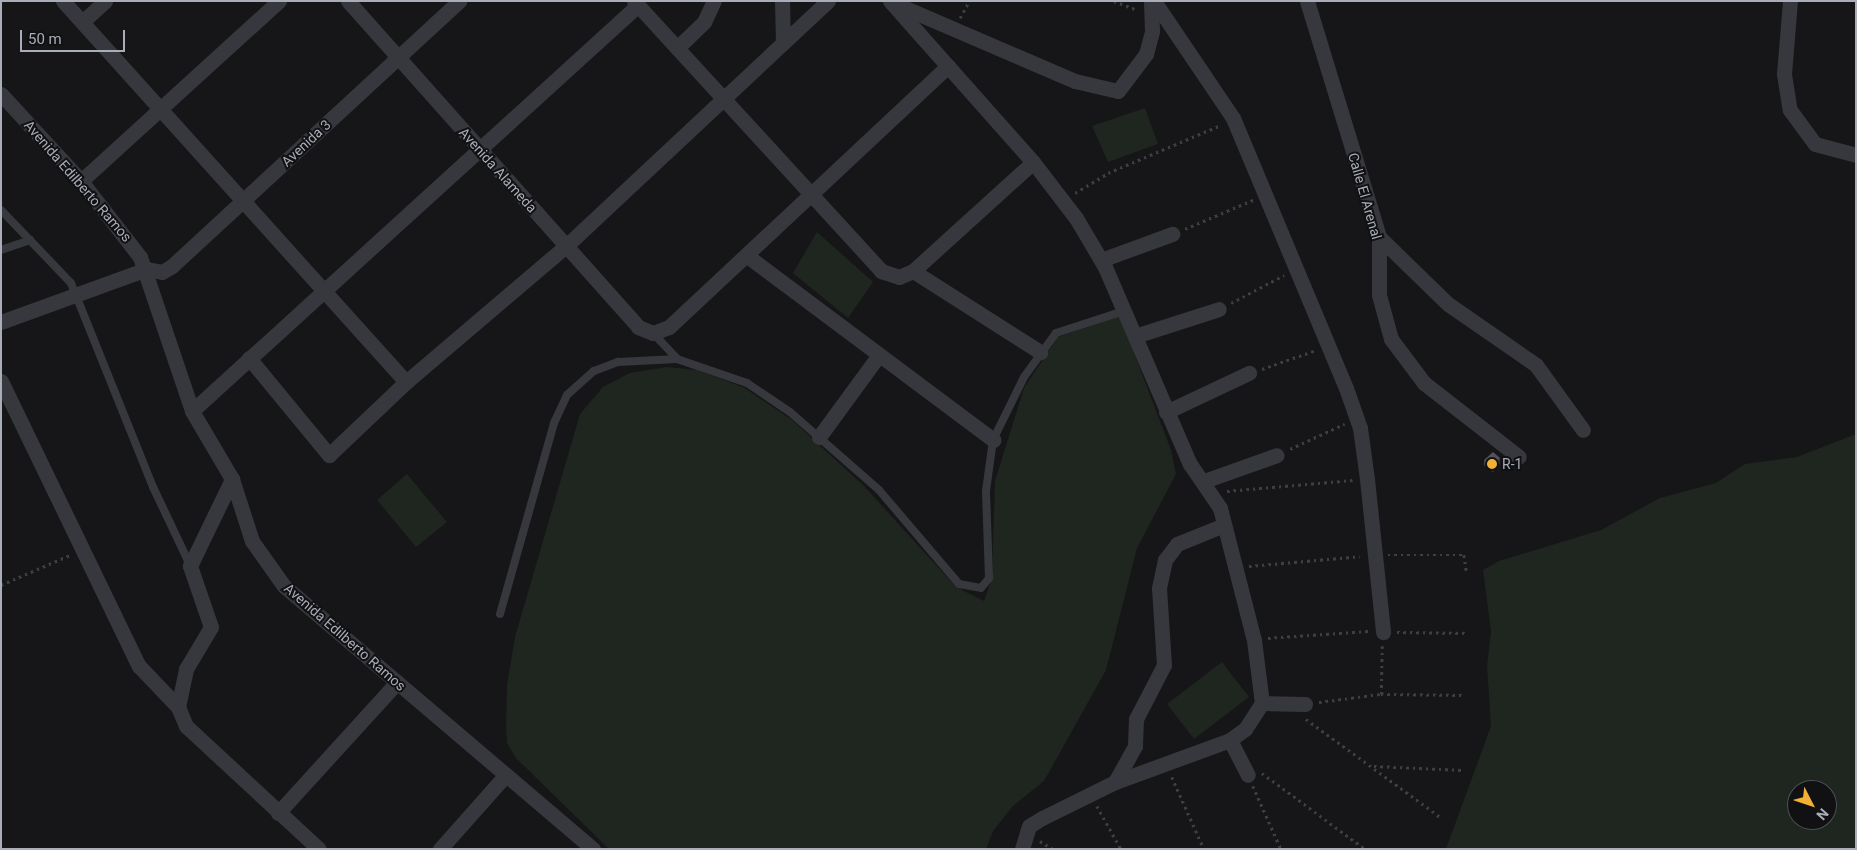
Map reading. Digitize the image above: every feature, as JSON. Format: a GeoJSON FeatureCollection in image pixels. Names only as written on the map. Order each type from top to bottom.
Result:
{"type":"FeatureCollection","features":[{"type":"Feature","properties":{"kind":"street"},"geometry":{"type":"LineString","coordinates":[[63,1],[406,382]]}},
{"type":"Feature","properties":{"kind":"street"},"geometry":{"type":"LineString","coordinates":[[82,22],[105,1]]}},
{"type":"Feature","properties":{"kind":"street"},"geometry":{"type":"LineString","coordinates":[[81,181],[161,111],[279,1]]}},
{"type":"Feature","properties":{"kind":"street","name":"Avenida Alameda"},"geometry":{"type":"LineString","coordinates":[[348,1],[638,327],[653,334]]}},
{"type":"Feature","properties":{"kind":"street","name":"Avenida 3"},"geometry":{"type":"LineString","coordinates":[[1,322],[78,296],[147,269],[162,272],[172,266],[459,1]]}},
{"type":"Feature","properties":{"kind":"street"},"geometry":{"type":"LineString","coordinates":[[676,48],[704,22],[714,1]]}},
{"type":"Feature","properties":{"kind":"street"},"geometry":{"type":"LineString","coordinates":[[782,1],[784,43]]}},
{"type":"Feature","properties":{"kind":"street"},"geometry":{"type":"LineString","coordinates":[[250,358],[329,455],[406,382],[566,246],[828,1]]}},
{"type":"Feature","properties":{"kind":"street"},"geometry":{"type":"LineString","coordinates":[[890,1],[1075,81],[1118,91],[1146,54],[1152,6]]}},
{"type":"Feature","properties":{"kind":"street"},"geometry":{"type":"LineString","coordinates":[[890,1],[1033,162],[1063,201],[1101,260],[1190,464],[1213,494],[1224,524],[1254,640],[1262,703],[1257,715],[1230,740],[1165,762],[1115,782],[1092,797],[1029,826],[1022,849]]}},
{"type":"Feature","properties":{"kind":"street","name":"Calle El Arenal"},"geometry":{"type":"LineString","coordinates":[[1307,1],[1379,238],[1382,319],[1402,360],[1424,383],[1519,456]]}},
{"type":"Feature","properties":{"kind":"street"},"geometry":{"type":"LineString","coordinates":[[1790,1],[1784,74],[1790,110],[1815,144],[1856,155]]}},
{"type":"Feature","properties":{"kind":"street"},"geometry":{"type":"LineString","coordinates":[[192,411],[636,3],[881,271],[899,278],[913,271],[1033,162]]}},
{"type":"Feature","properties":{"kind":"street"},"geometry":{"type":"LineString","coordinates":[[1152,6],[1233,118],[1263,196],[1356,418],[1367,479],[1382,632]]}},
{"type":"Feature","properties":{"kind":"street"},"geometry":{"type":"LineString","coordinates":[[653,334],[669,327],[948,66]]}},
{"type":"Feature","properties":{"kind":"street","name":"Avenida Edilberto Ramos"},"geometry":{"type":"LineString","coordinates":[[1,94],[81,181],[130,240],[147,269],[192,411],[232,479],[252,541],[284,586],[397,682],[504,777],[557,814],[593,849]]}},
{"type":"Feature","properties":{"kind":"street"},"geometry":{"type":"LineString","coordinates":[[1101,260],[1172,234]]}},
{"type":"Feature","properties":{"kind":"street"},"geometry":{"type":"LineString","coordinates":[[1379,238],[1448,304],[1536,365],[1583,430]]}},
{"type":"Feature","properties":{"kind":"street"},"geometry":{"type":"LineString","coordinates":[[746,255],[993,440]]}},
{"type":"Feature","properties":{"kind":"street"},"geometry":{"type":"LineString","coordinates":[[913,271],[1040,352]]}},
{"type":"Feature","properties":{"kind":"street"},"geometry":{"type":"LineString","coordinates":[[1135,336],[1219,309]]}},
{"type":"Feature","properties":{"kind":"street"},"geometry":{"type":"LineString","coordinates":[[819,437],[879,355]]}},
{"type":"Feature","properties":{"kind":"street"},"geometry":{"type":"LineString","coordinates":[[1166,412],[1249,374]]}},
{"type":"Feature","properties":{"kind":"street"},"geometry":{"type":"LineString","coordinates":[[1,381],[139,666],[178,707],[186,726],[319,849]]}},
{"type":"Feature","properties":{"kind":"street"},"geometry":{"type":"LineString","coordinates":[[1204,481],[1277,455]]}},
{"type":"Feature","properties":{"kind":"street"},"geometry":{"type":"LineString","coordinates":[[178,707],[186,669],[211,627],[190,566],[232,479]]}},
{"type":"Feature","properties":{"kind":"street"},"geometry":{"type":"LineString","coordinates":[[1115,782],[1135,746],[1136,719],[1164,665],[1159,588],[1165,560],[1177,544],[1224,524]]}},
{"type":"Feature","properties":{"kind":"street"},"geometry":{"type":"LineString","coordinates":[[278,813],[397,682]]}},
{"type":"Feature","properties":{"kind":"street"},"geometry":{"type":"LineString","coordinates":[[1262,703],[1305,704]]}},
{"type":"Feature","properties":{"kind":"street"},"geometry":{"type":"LineString","coordinates":[[1230,740],[1248,774]]}},
{"type":"Feature","properties":{"kind":"street"},"geometry":{"type":"LineString","coordinates":[[440,849],[504,777]]}},
{"type":"Feature","properties":{"kind":"lane"},"geometry":{"type":"LineString","coordinates":[[1,210],[71,283],[78,296],[152,487],[190,566]]}},
{"type":"Feature","properties":{"kind":"lane"},"geometry":{"type":"LineString","coordinates":[[1,250],[30,240]]}},
{"type":"Feature","properties":{"kind":"lane"},"geometry":{"type":"LineString","coordinates":[[500,614],[554,423],[567,395],[594,371],[618,362],[677,359],[747,383],[819,437],[879,490],[959,584],[971,590],[982,588],[988,578],[986,491],[993,440],[1040,352],[1056,333],[1073,325],[1124,311]]}},
{"type":"Feature","properties":{"kind":"lane"},"geometry":{"type":"LineString","coordinates":[[653,334],[677,359]]}},
{"type":"Feature","properties":{"kind":"path"},"geometry":{"type":"LineString","coordinates":[[1114,1],[1152,6]]}},
{"type":"Feature","properties":{"kind":"path"},"geometry":{"type":"LineString","coordinates":[[1063,201],[1108,173],[1233,118]]}},
{"type":"Feature","properties":{"kind":"path"},"geometry":{"type":"LineString","coordinates":[[1172,234],[1263,196]]}},
{"type":"Feature","properties":{"kind":"path"},"geometry":{"type":"LineString","coordinates":[[1219,309],[1294,270]]}},
{"type":"Feature","properties":{"kind":"path"},"geometry":{"type":"LineString","coordinates":[[1249,374],[1327,346]]}},
{"type":"Feature","properties":{"kind":"path"},"geometry":{"type":"LineString","coordinates":[[1277,455],[1356,418]]}},
{"type":"Feature","properties":{"kind":"path"},"geometry":{"type":"LineString","coordinates":[[1213,494],[1367,479]]}},
{"type":"Feature","properties":{"kind":"path"},"geometry":{"type":"LineString","coordinates":[[1,585],[83,549]]}},
{"type":"Feature","properties":{"kind":"path"},"geometry":{"type":"LineString","coordinates":[[1235,569],[1300,558],[1464,555],[1467,573]]}},
{"type":"Feature","properties":{"kind":"path"},"geometry":{"type":"LineString","coordinates":[[1254,640],[1311,632],[1468,634]]}},
{"type":"Feature","properties":{"kind":"path"},"geometry":{"type":"LineString","coordinates":[[1381,694],[1382,632]]}},
{"type":"Feature","properties":{"kind":"path"},"geometry":{"type":"LineString","coordinates":[[1442,818],[1374,766],[1303,717],[1305,704],[1381,694],[1464,695]]}},
{"type":"Feature","properties":{"kind":"path"},"geometry":{"type":"LineString","coordinates":[[1165,762],[1204,849]]}},
{"type":"Feature","properties":{"kind":"path"},"geometry":{"type":"LineString","coordinates":[[1374,766],[1463,770]]}},
{"type":"Feature","properties":{"kind":"path"},"geometry":{"type":"LineString","coordinates":[[1281,849],[1248,774],[1259,771],[1366,849]]}},
{"type":"Feature","properties":{"kind":"path"},"geometry":{"type":"LineString","coordinates":[[1092,797],[1121,849]]}},
{"type":"Feature","properties":{"kind":"path"},"geometry":{"type":"LineString","coordinates":[[1356,841],[1360,849]]}},
{"type":"Feature","properties":{"kind":"shaded area"},"geometry":{"type":"Polygon","coordinates":[[[1145,108],[1158,144],[1108,162],[1092,126],[1145,108]]]}},
{"type":"Feature","properties":{"kind":"shaded area"},"geometry":{"type":"Polygon","coordinates":[[[817,232],[873,282],[848,318],[793,273],[817,232]]]}},
{"type":"Feature","properties":{"kind":"shaded area"},"geometry":{"type":"Polygon","coordinates":[[[1120,316],[1171,450],[1176,474],[1137,548],[1106,670],[1044,781],[1013,806],[993,831],[986,849],[609,849],[516,758],[507,743],[506,725],[507,685],[515,637],[580,414],[603,387],[630,373],[667,367],[697,370],[743,387],[792,420],[863,485],[956,587],[984,601],[992,578],[995,481],[1024,388],[1058,337],[1120,316]]]}},
{"type":"Feature","properties":{"kind":"shaded area"},"geometry":{"type":"Polygon","coordinates":[[[1856,434],[1856,849],[1446,849],[1491,726],[1487,666],[1491,631],[1483,570],[1499,561],[1601,530],[1660,498],[1716,483],[1745,464],[1797,457],[1856,434]]]}},
{"type":"Feature","properties":{"kind":"shaded area"},"geometry":{"type":"Polygon","coordinates":[[[407,474],[447,522],[416,547],[377,500],[407,474]]]}},
{"type":"Feature","properties":{"kind":"shaded area"},"geometry":{"type":"Polygon","coordinates":[[[1222,662],[1249,697],[1194,739],[1167,704],[1222,662]]]}},
{"type":"Feature","properties":{"kind":"building"},"geometry":{"type":"Polygon","coordinates":[[[1493,452],[1500,458],[1493,468],[1484,460],[1493,452]]]}},
{"type":"Feature","properties":{"kind":"place","name":"R-1"},"geometry":{"type":"Point","coordinates":[1492,464]}}]}
